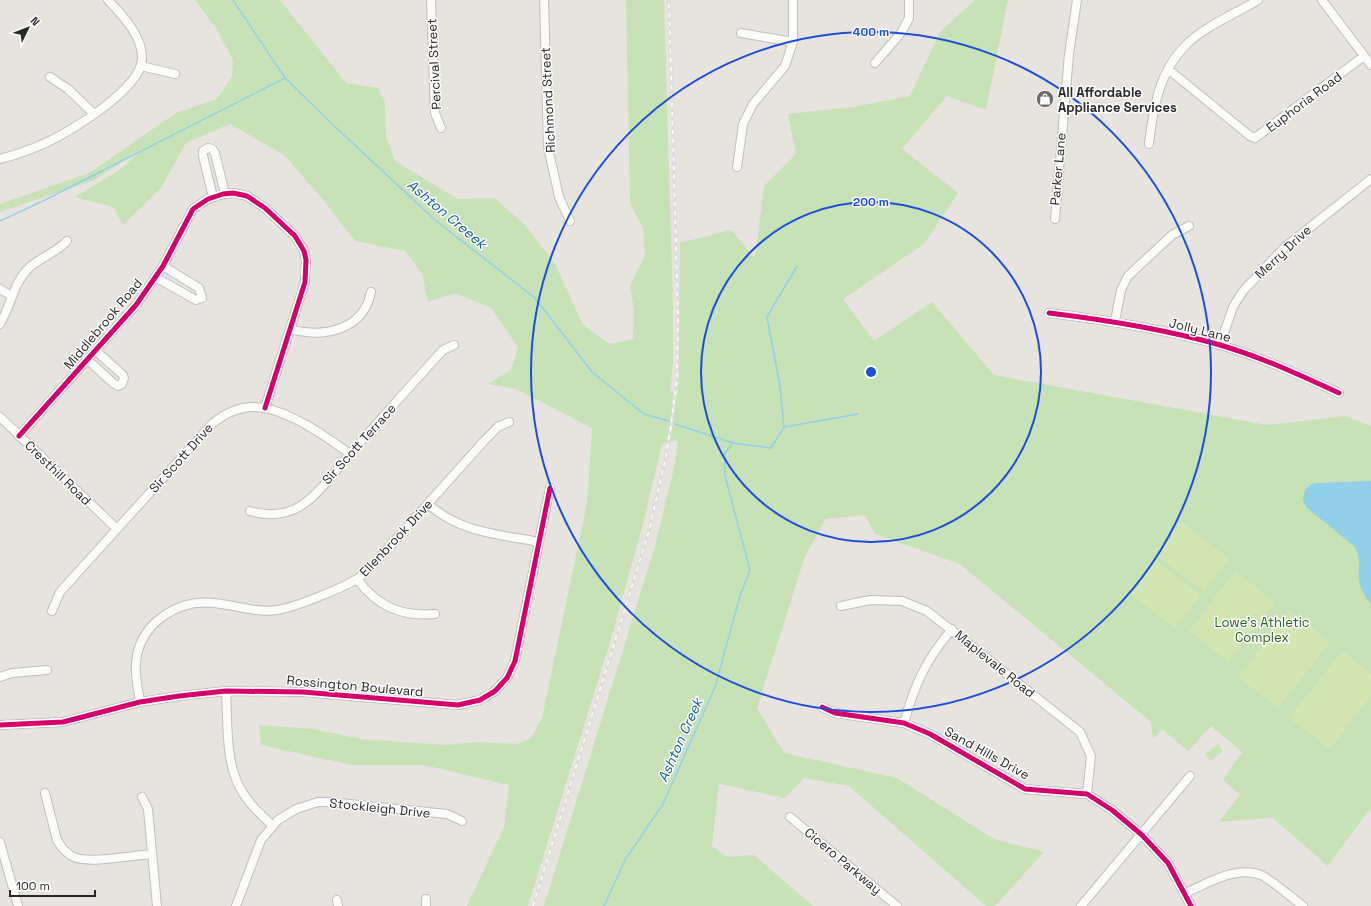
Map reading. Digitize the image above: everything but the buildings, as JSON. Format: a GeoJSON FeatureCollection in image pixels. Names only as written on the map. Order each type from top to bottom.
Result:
{"type":"FeatureCollection","features":[{"type":"Feature","properties":{"kind":"street"},"geometry":{"type":"LineString","coordinates":[[0,158],[43,144],[94,114],[136,77],[141,66],[142,52],[138,39],[108,0]]}},
{"type":"Feature","properties":{"kind":"street","name":"Percival Street"},"geometry":{"type":"LineString","coordinates":[[431,0],[435,113],[441,128]]}},
{"type":"Feature","properties":{"kind":"street","name":"Richmond Street"},"geometry":{"type":"LineString","coordinates":[[544,0],[548,147],[558,197],[570,221]]}},
{"type":"Feature","properties":{"kind":"street"},"geometry":{"type":"LineString","coordinates":[[737,167],[743,124],[753,104],[785,66],[793,42],[792,0]]}},
{"type":"Feature","properties":{"kind":"street"},"geometry":{"type":"LineString","coordinates":[[875,63],[901,33],[909,18],[909,0]]}},
{"type":"Feature","properties":{"kind":"street","name":"Parker Lane"},"geometry":{"type":"LineString","coordinates":[[1055,219],[1068,61],[1077,0]]}},
{"type":"Feature","properties":{"kind":"street"},"geometry":{"type":"LineString","coordinates":[[1149,144],[1159,88],[1168,69],[1180,52],[1192,40],[1258,0]]}},
{"type":"Feature","properties":{"kind":"street"},"geometry":{"type":"LineString","coordinates":[[1322,0],[1371,65]]}},
{"type":"Feature","properties":{"kind":"street"},"geometry":{"type":"LineString","coordinates":[[741,33],[793,42]]}},
{"type":"Feature","properties":{"kind":"street","name":"Euphoria Road"},"geometry":{"type":"LineString","coordinates":[[1168,69],[1250,136],[1255,138],[1364,56]]}},
{"type":"Feature","properties":{"kind":"street"},"geometry":{"type":"LineString","coordinates":[[141,66],[175,74]]}},
{"type":"Feature","properties":{"kind":"street"},"geometry":{"type":"LineString","coordinates":[[50,77],[68,89],[94,114]]}},
{"type":"Feature","properties":{"kind":"street"},"geometry":{"type":"LineString","coordinates":[[213,197],[202,153],[208,148],[215,153],[225,194]]}},
{"type":"Feature","properties":{"kind":"street","name":"Merry Drive"},"geometry":{"type":"LineString","coordinates":[[1220,345],[1233,307],[1243,291],[1284,248],[1371,179]]}},
{"type":"Feature","properties":{"kind":"street","name":"Middlebrook Road"},"geometry":{"type":"LineString","coordinates":[[19,436],[136,305],[163,266],[188,215],[199,204],[213,197],[225,194],[247,196],[265,208],[290,230],[304,251],[306,278],[265,408]]}},
{"type":"Feature","properties":{"kind":"street"},"geometry":{"type":"LineString","coordinates":[[1115,321],[1121,290],[1128,276],[1172,235],[1189,226]]}},
{"type":"Feature","properties":{"kind":"street"},"geometry":{"type":"LineString","coordinates":[[0,324],[17,284],[28,269],[56,252],[67,241]]}},
{"type":"Feature","properties":{"kind":"street"},"geometry":{"type":"LineString","coordinates":[[155,277],[196,300],[202,298],[199,288],[163,266]]}},
{"type":"Feature","properties":{"kind":"street"},"geometry":{"type":"LineString","coordinates":[[0,289],[12,296]]}},
{"type":"Feature","properties":{"kind":"street"},"geometry":{"type":"LineString","coordinates":[[290,329],[320,334],[337,330],[352,321],[359,314],[367,305],[371,292]]}},
{"type":"Feature","properties":{"kind":"street","name":"Jolly Lane"},"geometry":{"type":"LineString","coordinates":[[1049,313],[1115,321],[1220,345],[1282,367],[1339,393]]}},
{"type":"Feature","properties":{"kind":"street","name":"Sir Scott Terrace"},"geometry":{"type":"LineString","coordinates":[[250,511],[268,514],[295,509],[313,495],[443,350],[454,345]]}},
{"type":"Feature","properties":{"kind":"street"},"geometry":{"type":"LineString","coordinates":[[88,360],[113,384],[118,386],[122,384],[124,378],[123,375],[96,351]]}},
{"type":"Feature","properties":{"kind":"street","name":"Sir Scott Drive"},"geometry":{"type":"LineString","coordinates":[[52,611],[60,593],[117,528],[212,424],[227,413],[239,409],[254,407],[265,408],[311,428],[350,454]]}},
{"type":"Feature","properties":{"kind":"street","name":"Cresthill Road"},"geometry":{"type":"LineString","coordinates":[[0,417],[117,528]]}},
{"type":"Feature","properties":{"kind":"street","name":"Ellenbrook Drive"},"geometry":{"type":"LineString","coordinates":[[140,702],[136,672],[138,650],[149,630],[167,613],[184,606],[201,602],[261,610],[277,610],[295,605],[357,579],[373,565],[498,427],[509,422]]}},
{"type":"Feature","properties":{"kind":"street","name":"Rossington Boulevard"},"geometry":{"type":"LineString","coordinates":[[0,725],[63,722],[140,702],[226,691],[303,692],[450,705],[472,702],[488,696],[507,678],[515,661],[550,488]]}},
{"type":"Feature","properties":{"kind":"street"},"geometry":{"type":"LineString","coordinates":[[428,504],[446,518],[467,528],[539,542]]}},
{"type":"Feature","properties":{"kind":"street"},"geometry":{"type":"LineString","coordinates":[[357,579],[372,597],[390,609],[411,615],[435,614]]}},
{"type":"Feature","properties":{"kind":"street","name":"Maplevale Road"},"geometry":{"type":"LineString","coordinates":[[841,606],[870,600],[902,601],[926,611],[952,629],[1080,732],[1092,756],[1087,794]]}},
{"type":"Feature","properties":{"kind":"street"},"geometry":{"type":"LineString","coordinates":[[904,723],[910,701],[924,666],[952,629]]}},
{"type":"Feature","properties":{"kind":"street"},"geometry":{"type":"LineString","coordinates":[[0,677],[12,673],[48,670]]}},
{"type":"Feature","properties":{"kind":"street"},"geometry":{"type":"LineString","coordinates":[[226,691],[231,759],[235,778],[246,799],[272,825]]}},
{"type":"Feature","properties":{"kind":"street","name":"Sand Hills Drive"},"geometry":{"type":"LineString","coordinates":[[822,707],[836,712],[904,723],[930,734],[1025,789],[1087,794],[1112,810],[1142,835],[1168,863],[1191,906]]}},
{"type":"Feature","properties":{"kind":"street"},"geometry":{"type":"LineString","coordinates":[[1081,906],[1190,776]]}},
{"type":"Feature","properties":{"kind":"street"},"geometry":{"type":"LineString","coordinates":[[45,794],[57,840],[61,847],[73,857],[89,860],[152,854]]}},
{"type":"Feature","properties":{"kind":"street"},"geometry":{"type":"LineString","coordinates":[[142,797],[148,809],[157,906]]}},
{"type":"Feature","properties":{"kind":"street","name":"Stockleigh Drive"},"geometry":{"type":"LineString","coordinates":[[236,906],[261,840],[272,825],[296,808],[324,802],[447,814],[462,821]]}},
{"type":"Feature","properties":{"kind":"street","name":"Cicero Parkway"},"geometry":{"type":"LineString","coordinates":[[790,817],[897,906]]}},
{"type":"Feature","properties":{"kind":"street"},"geometry":{"type":"LineString","coordinates":[[0,842],[18,906]]}},
{"type":"Feature","properties":{"kind":"street"},"geometry":{"type":"LineString","coordinates":[[1185,893],[1230,874],[1246,872],[1261,875],[1303,906]]}},
{"type":"Feature","properties":{"kind":"green space","name":"Lowe's Athletic Complex"},"geometry":{"type":"Polygon","coordinates":[[[195,0],[280,0],[346,83],[378,88],[385,103],[386,137],[395,161],[458,199],[494,198],[524,224],[555,264],[583,325],[610,344],[633,339],[634,311],[630,285],[645,255],[643,228],[630,204],[626,0],[664,0],[673,307],[673,364],[670,391],[678,394],[680,243],[731,230],[755,258],[764,186],[796,154],[788,114],[853,107],[910,96],[940,32],[975,0],[1008,0],[986,110],[947,96],[902,149],[958,193],[924,244],[843,299],[874,341],[932,302],[994,375],[1267,425],[1345,416],[1371,426],[1371,807],[1328,866],[1273,818],[1219,822],[1240,795],[1223,780],[1242,752],[1211,726],[1188,751],[1162,729],[1153,739],[1151,722],[960,564],[875,534],[865,515],[825,519],[804,559],[757,708],[784,753],[897,778],[994,839],[1044,852],[995,906],[986,906],[849,786],[804,778],[785,798],[719,784],[712,846],[727,857],[754,855],[813,906],[544,906],[655,546],[674,468],[678,440],[662,444],[642,528],[610,642],[528,906],[467,906],[504,827],[509,785],[424,765],[351,765],[261,745],[259,725],[313,729],[361,739],[446,745],[477,742],[517,744],[531,738],[542,718],[587,503],[592,428],[516,389],[488,384],[511,370],[518,347],[491,308],[455,293],[428,302],[422,274],[405,251],[355,241],[321,197],[284,155],[230,124],[186,143],[161,188],[123,225],[113,207],[75,197],[118,171],[144,148],[94,180],[0,212],[0,204],[89,173],[176,113],[217,99],[232,77],[233,60],[216,28],[195,0]]]}},
{"type":"Feature","properties":{"kind":"green space"},"geometry":{"type":"Polygon","coordinates":[[[1182,522],[1229,559],[1204,592],[1156,555],[1182,522]]]}},
{"type":"Feature","properties":{"kind":"green space"},"geometry":{"type":"Polygon","coordinates":[[[1154,559],[1201,595],[1175,628],[1128,592],[1154,559]]]}},
{"type":"Feature","properties":{"kind":"green space"},"geometry":{"type":"Polygon","coordinates":[[[1235,571],[1275,602],[1229,662],[1189,631],[1235,571]]]}},
{"type":"Feature","properties":{"kind":"green space"},"geometry":{"type":"Polygon","coordinates":[[[1289,610],[1330,642],[1278,708],[1238,677],[1289,610]]]}},
{"type":"Feature","properties":{"kind":"green space"},"geometry":{"type":"Polygon","coordinates":[[[1342,651],[1371,674],[1371,696],[1330,749],[1289,718],[1342,651]]]}},
{"type":"Feature","properties":{"kind":"green space"},"geometry":{"type":"Polygon","coordinates":[[[1218,744],[1223,751],[1210,761],[1205,754],[1218,744]]]}},
{"type":"Feature","properties":{"kind":"water"},"geometry":{"type":"Polygon","coordinates":[[[1371,481],[1371,605],[1363,593],[1360,585],[1359,557],[1355,547],[1306,507],[1303,501],[1306,490],[1309,486],[1315,483],[1371,481]]]}},
{"type":"Feature","properties":{"kind":"waterway","name":"Ashton Creeek"},"geometry":{"type":"LineString","coordinates":[[233,0],[285,78],[329,121],[435,220],[535,298],[592,372],[644,414],[668,421]]}},
{"type":"Feature","properties":{"kind":"waterway"},"geometry":{"type":"LineString","coordinates":[[0,221],[43,201],[285,78]]}},
{"type":"Feature","properties":{"kind":"waterway"},"geometry":{"type":"LineString","coordinates":[[784,427],[780,386],[767,317],[797,266]]}},
{"type":"Feature","properties":{"kind":"waterway"},"geometry":{"type":"LineString","coordinates":[[675,424],[733,443],[771,448],[784,427],[858,414]]}},
{"type":"Feature","properties":{"kind":"waterway","name":"Ashton Creek"},"geometry":{"type":"LineString","coordinates":[[604,906],[625,860],[663,804],[715,687],[740,596],[750,570],[725,476],[725,453],[733,443]]}},
{"type":"Feature","properties":{"kind":"railway"},"geometry":{"type":"LineString","coordinates":[[533,906],[649,531],[665,461],[671,426],[677,377],[678,319],[669,0]]}},
{"type":"Feature","properties":{"kind":"cycle path"},"geometry":{"type":"LineString","coordinates":[[19,436],[136,305],[163,266],[193,209],[208,199],[223,194],[233,193],[247,196],[265,208],[295,236],[304,251],[306,260],[305,282],[265,408]]}},
{"type":"Feature","properties":{"kind":"cycle path"},"geometry":{"type":"LineString","coordinates":[[1049,313],[1135,326],[1199,339],[1265,361],[1339,393]]}},
{"type":"Feature","properties":{"kind":"cycle path"},"geometry":{"type":"LineString","coordinates":[[0,725],[63,722],[140,702],[226,691],[303,692],[458,705],[480,700],[495,691],[507,678],[515,661],[550,488]]}},
{"type":"Feature","properties":{"kind":"cycle path"},"geometry":{"type":"LineString","coordinates":[[822,707],[835,713],[904,723],[930,734],[1025,789],[1087,794],[1112,810],[1142,835],[1168,863],[1191,906]]}},
{"type":"Feature","properties":{"kind":"place","name":"All Affordable Appliance Services"},"geometry":{"type":"Point","coordinates":[1045,99]}}]}
